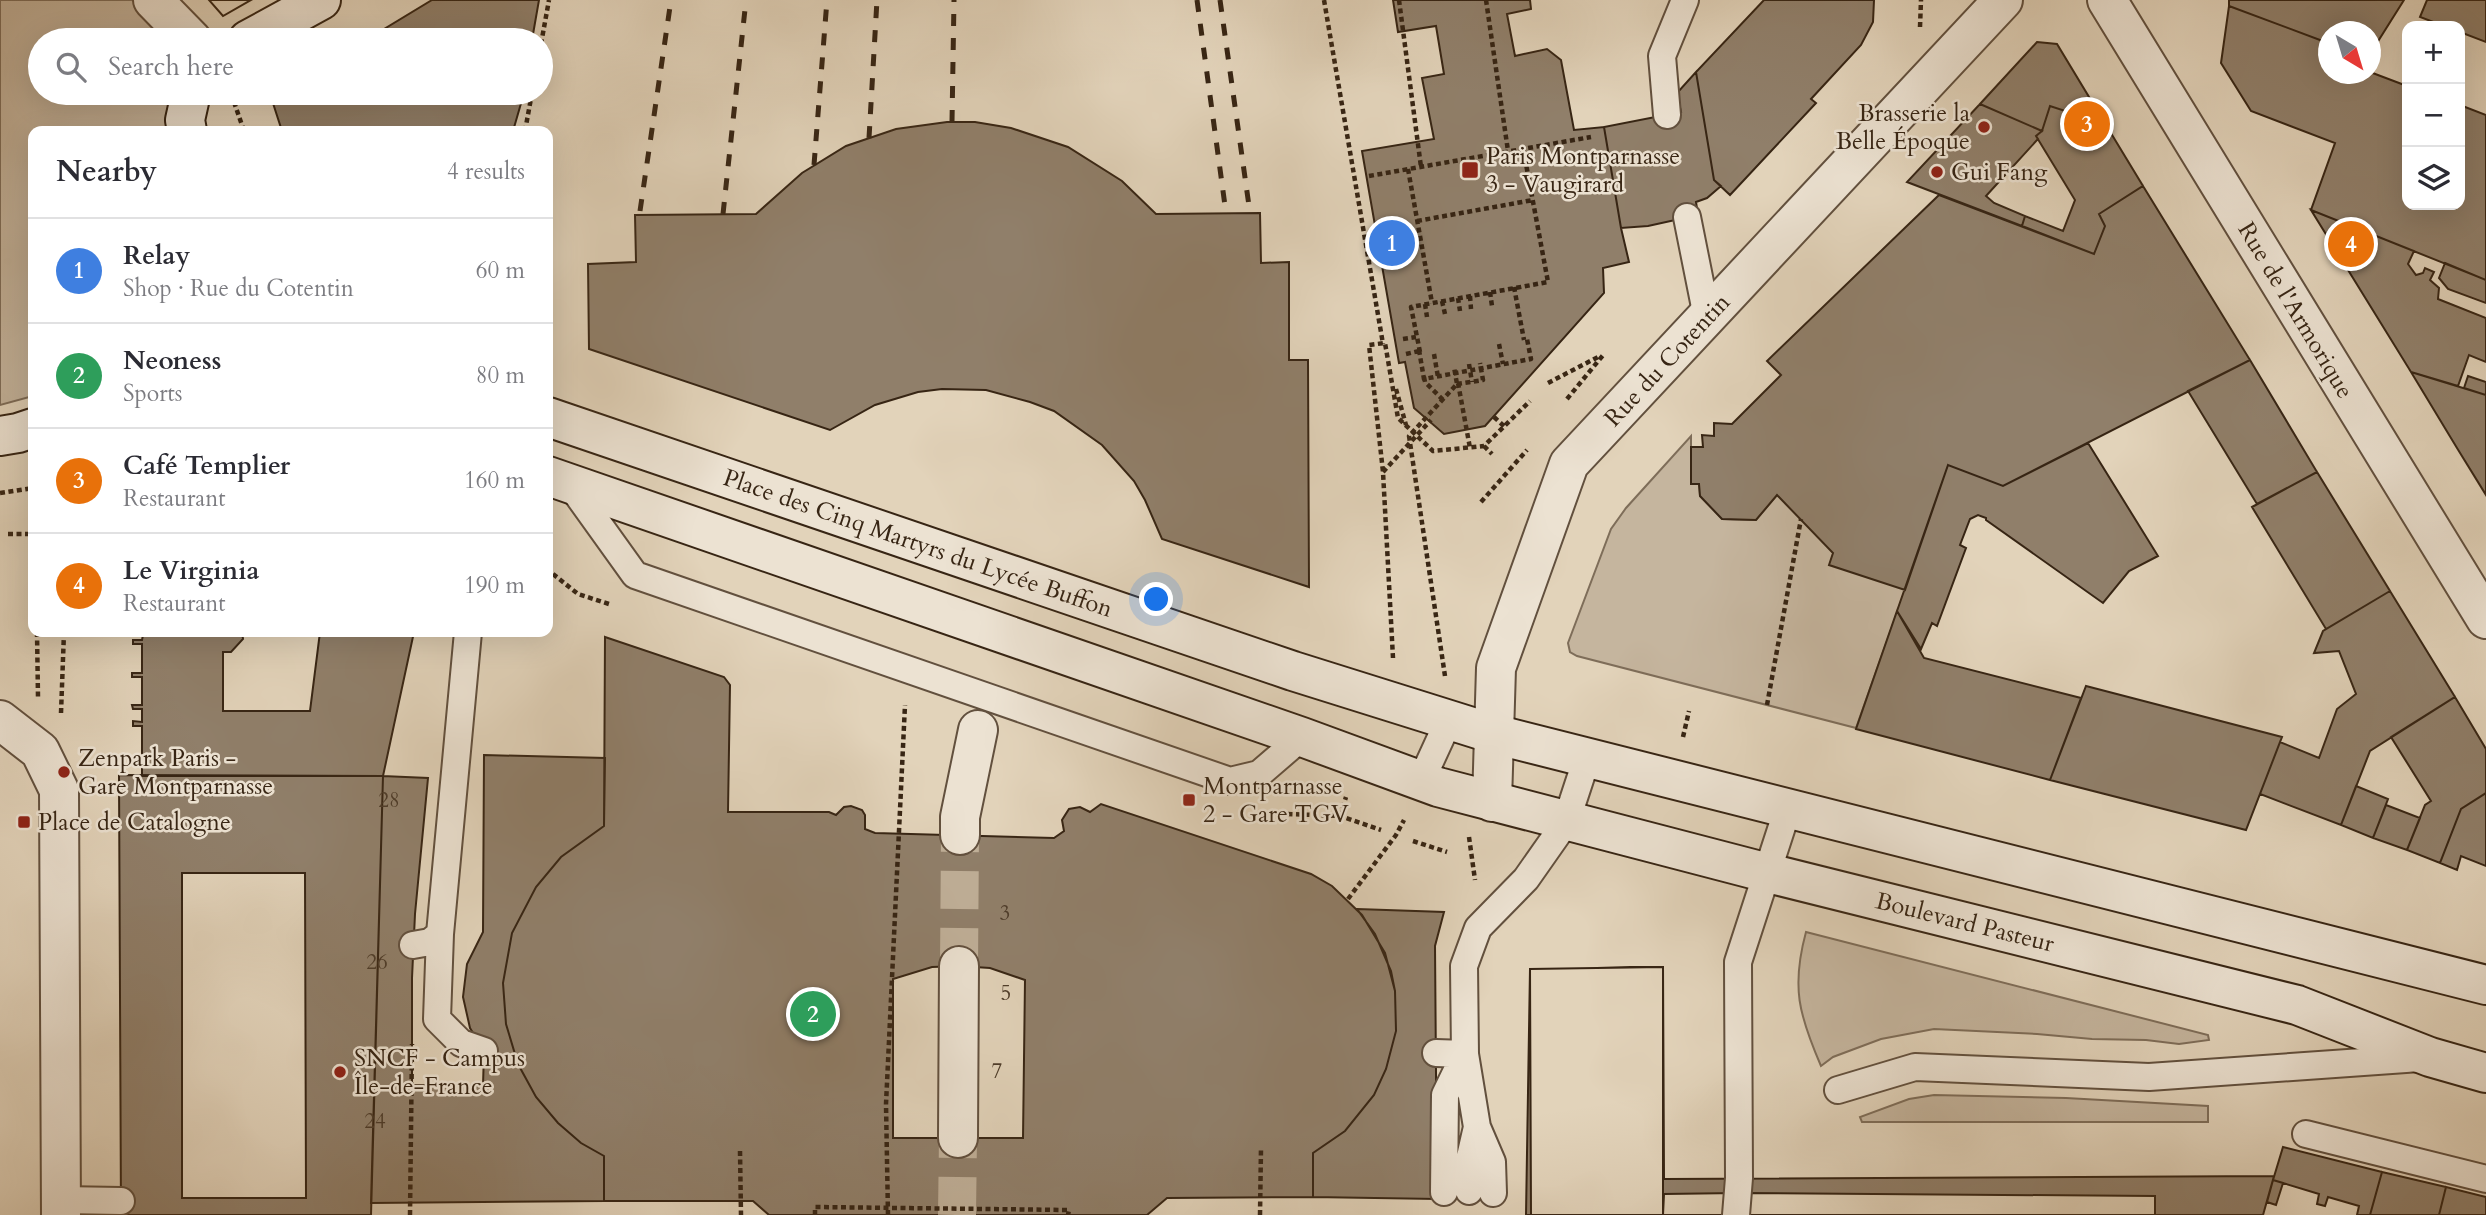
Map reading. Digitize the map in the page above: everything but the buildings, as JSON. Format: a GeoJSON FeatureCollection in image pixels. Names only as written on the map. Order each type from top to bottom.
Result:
{"type":"FeatureCollection","features":[{"type":"Feature","properties":{"kind":"main road"},"geometry":{"type":"LineString","coordinates":[[153,0],[180,28]]}},
{"type":"Feature","properties":{"kind":"main road"},"geometry":{"type":"LineString","coordinates":[[270,28],[321,0]]}},
{"type":"Feature","properties":{"kind":"main road","name":"Rue du Cotentin"},"geometry":{"type":"LineString","coordinates":[[1492,802],[1496,668],[1569,464],[2003,0]]}},
{"type":"Feature","properties":{"kind":"main road","name":"Rue de l'Armorique"},"geometry":{"type":"LineString","coordinates":[[2107,0],[2470,567],[2486,619]]}},
{"type":"Feature","properties":{"kind":"main road"},"geometry":{"type":"LineString","coordinates":[[186,126],[188,105]]}},
{"type":"Feature","properties":{"kind":"main road","name":"Place des Cinq Martyrs du Lycée Buffon"},"geometry":{"type":"LineString","coordinates":[[553,419],[1293,671],[1449,720]]}},
{"type":"Feature","properties":{"kind":"main road"},"geometry":{"type":"LineString","coordinates":[[0,436],[28,430]]}},
{"type":"Feature","properties":{"kind":"main road"},"geometry":{"type":"LineString","coordinates":[[559,480],[1302,737],[1430,784]]}},
{"type":"Feature","properties":{"kind":"main road"},"geometry":{"type":"LineString","coordinates":[[0,720],[40,751],[59,790],[61,1208]]}},
{"type":"Feature","properties":{"kind":"main road"},"geometry":{"type":"LineString","coordinates":[[1449,720],[1587,758],[2486,985]]}},
{"type":"Feature","properties":{"kind":"main road"},"geometry":{"type":"LineString","coordinates":[[960,835],[960,817],[978,730]]}},
{"type":"Feature","properties":{"kind":"main road","name":"Boulevard Pasteur"},"geometry":{"type":"LineString","coordinates":[[1430,784],[1566,822],[2297,1004],[2430,1057],[2486,1073]]}},
{"type":"Feature","properties":{"kind":"main road"},"geometry":{"type":"LineString","coordinates":[[958,1138],[959,965]]}},
{"type":"Feature","properties":{"kind":"lane"},"geometry":{"type":"LineString","coordinates":[[1667,115],[1661,56],[1685,0]]}},
{"type":"Feature","properties":{"kind":"lane"},"geometry":{"type":"LineString","coordinates":[[1687,217],[1707,317]]}},
{"type":"Feature","properties":{"kind":"lane"},"geometry":{"type":"LineString","coordinates":[[559,480],[635,575],[1230,781],[1259,774],[1302,737]]}},
{"type":"Feature","properties":{"kind":"lane"},"geometry":{"type":"LineString","coordinates":[[468,637],[440,934],[438,1019],[461,1043],[484,1051]]}},
{"type":"Feature","properties":{"kind":"lane"},"geometry":{"type":"LineString","coordinates":[[1430,784],[1449,720]]}},
{"type":"Feature","properties":{"kind":"lane"},"geometry":{"type":"LineString","coordinates":[[1465,1054],[1441,1096],[1469,1192],[1468,1166],[1477,1127],[1465,1054],[1464,967],[1478,928],[1526,879],[1566,822],[1587,758]]}},
{"type":"Feature","properties":{"kind":"lane"},"geometry":{"type":"LineString","coordinates":[[1736,1215],[1739,1178],[1738,962],[1788,808]]}},
{"type":"Feature","properties":{"kind":"lane"},"geometry":{"type":"LineString","coordinates":[[413,946],[430,942],[440,934]]}},
{"type":"Feature","properties":{"kind":"lane"},"geometry":{"type":"LineString","coordinates":[[1436,1053],[1465,1054]]}},
{"type":"Feature","properties":{"kind":"lane"},"geometry":{"type":"LineString","coordinates":[[1838,1090],[1915,1067],[2149,1077],[2430,1057]]}},
{"type":"Feature","properties":{"kind":"lane"},"geometry":{"type":"LineString","coordinates":[[2306,1134],[2486,1179]]}},
{"type":"Feature","properties":{"kind":"lane"},"geometry":{"type":"LineString","coordinates":[[61,1208],[121,1201]]}},
{"type":"Feature","properties":{"kind":"path"},"geometry":{"type":"LineString","coordinates":[[544,28],[549,0]]}},
{"type":"Feature","properties":{"kind":"path"},"geometry":{"type":"LineString","coordinates":[[1324,0],[1381,337],[1409,436]]}},
{"type":"Feature","properties":{"kind":"path"},"geometry":{"type":"LineString","coordinates":[[1399,0],[1421,167]]}},
{"type":"Feature","properties":{"kind":"path"},"geometry":{"type":"LineString","coordinates":[[1486,0],[1508,151]]}},
{"type":"Feature","properties":{"kind":"path"},"geometry":{"type":"LineString","coordinates":[[1920,21],[1921,0]]}},
{"type":"Feature","properties":{"kind":"path"},"geometry":{"type":"LineString","coordinates":[[235,105],[242,126]]}},
{"type":"Feature","properties":{"kind":"path"},"geometry":{"type":"LineString","coordinates":[[526,126],[530,105]]}},
{"type":"Feature","properties":{"kind":"path"},"geometry":{"type":"LineString","coordinates":[[1369,176],[1591,137]]}},
{"type":"Feature","properties":{"kind":"path"},"geometry":{"type":"LineString","coordinates":[[1414,337],[1411,307],[1548,282],[1523,148]]}},
{"type":"Feature","properties":{"kind":"path"},"geometry":{"type":"LineString","coordinates":[[1408,169],[1432,303]]}},
{"type":"Feature","properties":{"kind":"path"},"geometry":{"type":"LineString","coordinates":[[1417,221],[1533,200]]}},
{"type":"Feature","properties":{"kind":"path"},"geometry":{"type":"LineString","coordinates":[[1404,339],[1417,336],[1424,379],[1531,359],[1514,287]]}},
{"type":"Feature","properties":{"kind":"path"},"geometry":{"type":"LineString","coordinates":[[1490,292],[1493,306]]}},
{"type":"Feature","properties":{"kind":"path"},"geometry":{"type":"LineString","coordinates":[[1470,296],[1472,309]]}},
{"type":"Feature","properties":{"kind":"path"},"geometry":{"type":"LineString","coordinates":[[1458,298],[1460,311]]}},
{"type":"Feature","properties":{"kind":"path"},"geometry":{"type":"LineString","coordinates":[[1442,301],[1445,314]]}},
{"type":"Feature","properties":{"kind":"path"},"geometry":{"type":"LineString","coordinates":[[1425,304],[1427,317]]}},
{"type":"Feature","properties":{"kind":"path"},"geometry":{"type":"LineString","coordinates":[[1393,664],[1383,472],[1368,345],[1385,343],[1398,418],[1433,451],[1484,446],[1530,401]]}},
{"type":"Feature","properties":{"kind":"path"},"geometry":{"type":"LineString","coordinates":[[1499,344],[1503,364]]}},
{"type":"Feature","properties":{"kind":"path"},"geometry":{"type":"LineString","coordinates":[[1406,354],[1418,352]]}},
{"type":"Feature","properties":{"kind":"path"},"geometry":{"type":"LineString","coordinates":[[1418,352],[1425,382],[1443,400]]}},
{"type":"Feature","properties":{"kind":"path"},"geometry":{"type":"LineString","coordinates":[[1434,354],[1438,377]]}},
{"type":"Feature","properties":{"kind":"path"},"geometry":{"type":"LineString","coordinates":[[1548,383],[1604,354]]}},
{"type":"Feature","properties":{"kind":"path"},"geometry":{"type":"LineString","coordinates":[[1457,384],[1483,380],[1480,363]]}},
{"type":"Feature","properties":{"kind":"path"},"geometry":{"type":"LineString","coordinates":[[1469,364],[1472,382]]}},
{"type":"Feature","properties":{"kind":"path"},"geometry":{"type":"LineString","coordinates":[[1456,373],[1470,448]]}},
{"type":"Feature","properties":{"kind":"path"},"geometry":{"type":"LineString","coordinates":[[1494,417],[1505,427]]}},
{"type":"Feature","properties":{"kind":"path"},"geometry":{"type":"LineString","coordinates":[[1383,472],[1431,421]]}},
{"type":"Feature","properties":{"kind":"path"},"geometry":{"type":"LineString","coordinates":[[1484,446],[1492,454]]}},
{"type":"Feature","properties":{"kind":"path"},"geometry":{"type":"LineString","coordinates":[[1481,502],[1510,470]]}},
{"type":"Feature","properties":{"kind":"path"},"geometry":{"type":"LineString","coordinates":[[0,493],[28,489]]}},
{"type":"Feature","properties":{"kind":"path"},"geometry":{"type":"LineString","coordinates":[[1767,705],[1801,519]]}},
{"type":"Feature","properties":{"kind":"path"},"geometry":{"type":"LineString","coordinates":[[8,534],[28,534]]}},
{"type":"Feature","properties":{"kind":"path"},"geometry":{"type":"LineString","coordinates":[[40,751],[61,722],[64,637]]}},
{"type":"Feature","properties":{"kind":"path"},"geometry":{"type":"LineString","coordinates":[[888,1215],[886,1104],[905,700]]}},
{"type":"Feature","properties":{"kind":"path"},"geometry":{"type":"LineString","coordinates":[[1681,744],[1689,711]]}},
{"type":"Feature","properties":{"kind":"path"},"geometry":{"type":"LineString","coordinates":[[1348,899],[1430,784]]}},
{"type":"Feature","properties":{"kind":"path"},"geometry":{"type":"LineString","coordinates":[[1340,816],[1381,830]]}},
{"type":"Feature","properties":{"kind":"path"},"geometry":{"type":"LineString","coordinates":[[1413,841],[1447,852]]}},
{"type":"Feature","properties":{"kind":"path"},"geometry":{"type":"LineString","coordinates":[[1260,1215],[1261,1148]]}},
{"type":"Feature","properties":{"kind":"path"},"geometry":{"type":"LineString","coordinates":[[740,1151],[741,1215]]}},
{"type":"Feature","properties":{"kind":"path"},"geometry":{"type":"LineString","coordinates":[[815,1215],[815,1207],[1069,1210],[1068,1215]]}},
{"type":"Feature","properties":{"kind":"shaded area"},"geometry":{"type":"Polygon","coordinates":[[[0,0],[132,0],[163,28],[28,28],[28,105],[169,105],[166,118],[168,126],[28,126],[28,397],[0,405],[0,0]]]}},
{"type":"Feature","properties":{"kind":"shaded area"},"geometry":{"type":"Polygon","coordinates":[[[1691,436],[1691,484],[1699,484],[1700,496],[1722,519],[1756,520],[1777,495],[1905,590],[1856,728],[1570,652],[1568,643],[1611,529],[1626,508],[1691,436]]]}},
{"type":"Feature","properties":{"kind":"shaded area"},"geometry":{"type":"Polygon","coordinates":[[[1806,932],[2208,1035],[2209,1040],[2179,1044],[1934,1029],[1881,1039],[1833,1057],[1821,1066],[1807,1031],[1798,985],[1801,951],[1806,932]]]}},
{"type":"Feature","properties":{"kind":"shaded area"},"geometry":{"type":"Polygon","coordinates":[[[1934,1095],[2066,1098],[2208,1106],[2208,1122],[1862,1122],[1860,1117],[1909,1099],[1934,1095]]]}},
{"type":"Feature","properties":{"kind":"tunnel"},"geometry":{"type":"LineString","coordinates":[[959,966],[960,835]]}},
{"type":"Feature","properties":{"kind":"tunnel"},"geometry":{"type":"LineString","coordinates":[[957,1215],[958,1138]]}},
{"type":"Feature","properties":{"kind":"railway"},"geometry":{"type":"LineString","coordinates":[[640,211],[671,0]]}},
{"type":"Feature","properties":{"kind":"railway"},"geometry":{"type":"LineString","coordinates":[[723,214],[746,0]]}},
{"type":"Feature","properties":{"kind":"railway"},"geometry":{"type":"LineString","coordinates":[[814,165],[827,0]]}},
{"type":"Feature","properties":{"kind":"railway"},"geometry":{"type":"LineString","coordinates":[[869,138],[877,0]]}},
{"type":"Feature","properties":{"kind":"railway"},"geometry":{"type":"LineString","coordinates":[[952,122],[954,0]]}},
{"type":"Feature","properties":{"kind":"railway"},"geometry":{"type":"LineString","coordinates":[[1197,0],[1226,213]]}},
{"type":"Feature","properties":{"kind":"railway"},"geometry":{"type":"LineString","coordinates":[[1220,0],[1250,213]]}},
{"type":"Feature","properties":{"kind":"place","name":"Café Templier"},"geometry":{"type":"Point","coordinates":[2087,124]}},
{"type":"Feature","properties":{"kind":"place","name":"Brasserie la Belle Époque"},"geometry":{"type":"Point","coordinates":[1984,127]}},
{"type":"Feature","properties":{"kind":"place","name":"Paris Montparnasse 3 - Vaugirard"},"geometry":{"type":"Point","coordinates":[1470,170]}},
{"type":"Feature","properties":{"kind":"place","name":"Gui Fang"},"geometry":{"type":"Point","coordinates":[1937,172]}},
{"type":"Feature","properties":{"kind":"place","name":"Relay"},"geometry":{"type":"Point","coordinates":[1392,243]}},
{"type":"Feature","properties":{"kind":"place","name":"Le Virginia"},"geometry":{"type":"Point","coordinates":[2351,244]}},
{"type":"Feature","properties":{"kind":"place","name":"Zenpark Paris - Gare Montparnasse"},"geometry":{"type":"Point","coordinates":[64,772]}},
{"type":"Feature","properties":{"kind":"place","name":"Montparnasse 2 - Gare TGV"},"geometry":{"type":"Point","coordinates":[1189,800]}},
{"type":"Feature","properties":{"kind":"place","name":"Place de Catalogne"},"geometry":{"type":"Point","coordinates":[24,822]}},
{"type":"Feature","properties":{"kind":"place","name":"Neoness"},"geometry":{"type":"Point","coordinates":[813,1014]}},
{"type":"Feature","properties":{"kind":"place","name":"SNCF - Campus Île-de-France"},"geometry":{"type":"Point","coordinates":[340,1072]}}]}
